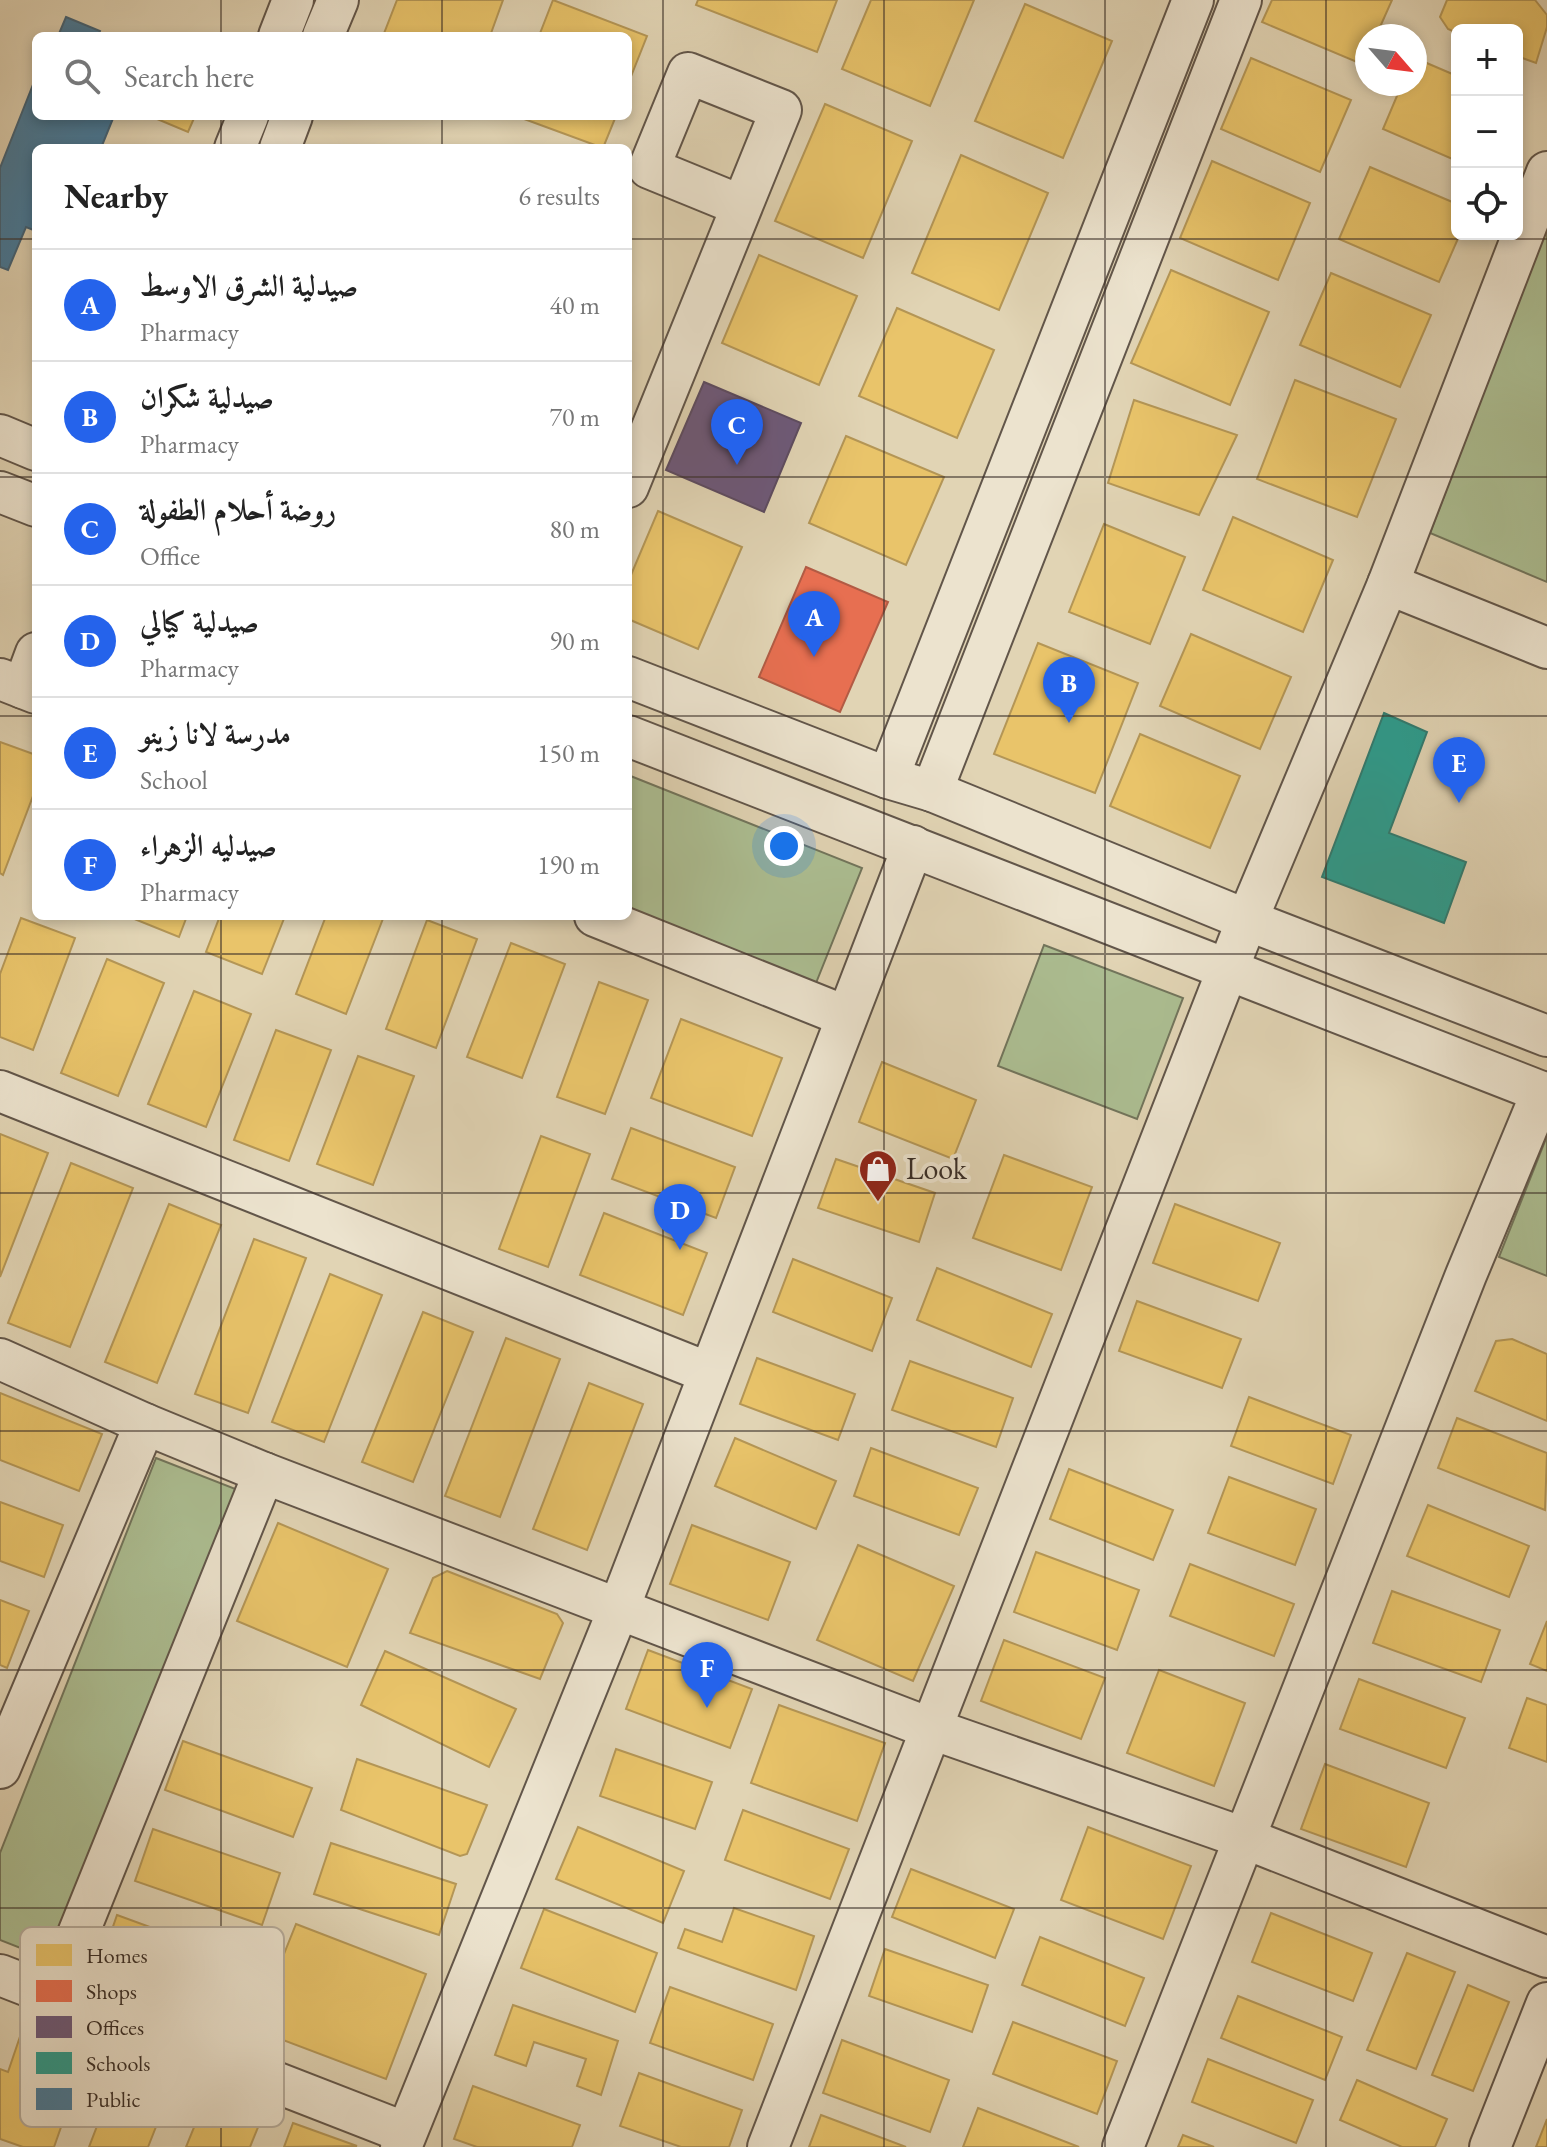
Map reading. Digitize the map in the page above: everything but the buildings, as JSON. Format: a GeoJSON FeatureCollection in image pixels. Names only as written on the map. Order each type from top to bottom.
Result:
{"type":"FeatureCollection","features":[{"type":"Feature","properties":{"kind":"street"},"geometry":{"type":"LineString","coordinates":[[281,32],[293,0]]}},
{"type":"Feature","properties":{"kind":"street"},"geometry":{"type":"LineString","coordinates":[[325,32],[338,0]]}},
{"type":"Feature","properties":{"kind":"street"},"geometry":{"type":"LineString","coordinates":[[888,778],[1193,0]]}},
{"type":"Feature","properties":{"kind":"street"},"geometry":{"type":"LineString","coordinates":[[932,791],[1227,4]]}},
{"type":"Feature","properties":{"kind":"street"},"geometry":{"type":"LineString","coordinates":[[237,144],[246,120]]}},
{"type":"Feature","properties":{"kind":"street"},"geometry":{"type":"LineString","coordinates":[[282,144],[290,120]]}},
{"type":"Feature","properties":{"kind":"street"},"geometry":{"type":"LineString","coordinates":[[768,2147],[1247,920],[1388,584],[1547,172]]}},
{"type":"Feature","properties":{"kind":"street"},"geometry":{"type":"LineString","coordinates":[[632,477],[742,206]]}},
{"type":"Feature","properties":{"kind":"street"},"geometry":{"type":"LineString","coordinates":[[0,435],[32,448]]}},
{"type":"Feature","properties":{"kind":"street"},"geometry":{"type":"LineString","coordinates":[[0,492],[32,504]]}},
{"type":"Feature","properties":{"kind":"street"},"geometry":{"type":"LineString","coordinates":[[1388,584],[1547,648]]}},
{"type":"Feature","properties":{"kind":"street"},"geometry":{"type":"LineString","coordinates":[[632,679],[888,778],[932,791],[1247,920],[1547,1036]]}},
{"type":"Feature","properties":{"kind":"street"},"geometry":{"type":"LineString","coordinates":[[632,738],[1544,1093],[1454,1305],[1123,2147]]}},
{"type":"Feature","properties":{"kind":"street"},"geometry":{"type":"LineString","coordinates":[[284,2091],[403,2140],[619,1608],[913,846]]}},
{"type":"Feature","properties":{"kind":"street"},"geometry":{"type":"LineString","coordinates":[[605,920],[845,1016]]}},
{"type":"Feature","properties":{"kind":"street"},"geometry":{"type":"LineString","coordinates":[[0,1091],[709,1373]]}},
{"type":"Feature","properties":{"kind":"street"},"geometry":{"type":"LineString","coordinates":[[0,1359],[264,1473],[932,1729],[1244,1838],[1547,1957]]}},
{"type":"Feature","properties":{"kind":"street"},"geometry":{"type":"LineString","coordinates":[[0,1768],[145,1424]]}},
{"type":"Feature","properties":{"kind":"street"},"geometry":{"type":"LineString","coordinates":[[81,1927],[264,1473]]}},
{"type":"Feature","properties":{"kind":"street"},"geometry":{"type":"LineString","coordinates":[[0,1975],[20,1983]]}},
{"type":"Feature","properties":{"kind":"street"},"geometry":{"type":"LineString","coordinates":[[1490,2147],[1547,2003]]}},
{"type":"Feature","properties":{"kind":"green space"},"geometry":{"type":"Polygon","coordinates":[[[1547,225],[1547,582],[1430,533],[1547,225]]]}},
{"type":"Feature","properties":{"kind":"green space"},"geometry":{"type":"Polygon","coordinates":[[[632,777],[862,868],[816,983],[632,911],[632,777]]]}},
{"type":"Feature","properties":{"kind":"green space"},"geometry":{"type":"Polygon","coordinates":[[[1044,945],[1183,998],[1137,1119],[998,1066],[1044,945]]]}},
{"type":"Feature","properties":{"kind":"green space"},"geometry":{"type":"Polygon","coordinates":[[[1547,1136],[1547,1276],[1499,1257],[1547,1136]]]}},
{"type":"Feature","properties":{"kind":"green space"},"geometry":{"type":"Polygon","coordinates":[[[156,1458],[238,1490],[64,1927],[20,1927],[20,1948],[0,1940],[0,1853],[156,1458]]]}},
{"type":"Feature","properties":{"kind":"place","name":"روضة أحلام الطفولة"},"geometry":{"type":"Point","coordinates":[737,465]}},
{"type":"Feature","properties":{"kind":"place","name":"صيدلية الشرق الاوسط"},"geometry":{"type":"Point","coordinates":[814,657]}},
{"type":"Feature","properties":{"kind":"place","name":"صيدلية شكران"},"geometry":{"type":"Point","coordinates":[1069,723]}},
{"type":"Feature","properties":{"kind":"place","name":"مدرسة لانا زينو"},"geometry":{"type":"Point","coordinates":[1459,803]}},
{"type":"Feature","properties":{"kind":"place","name":"Look"},"geometry":{"type":"Point","coordinates":[878,1203]}},
{"type":"Feature","properties":{"kind":"place","name":"صيدلية كيالي"},"geometry":{"type":"Point","coordinates":[680,1250]}},
{"type":"Feature","properties":{"kind":"place","name":"صيدليه الزهراء"},"geometry":{"type":"Point","coordinates":[707,1708]}}]}
